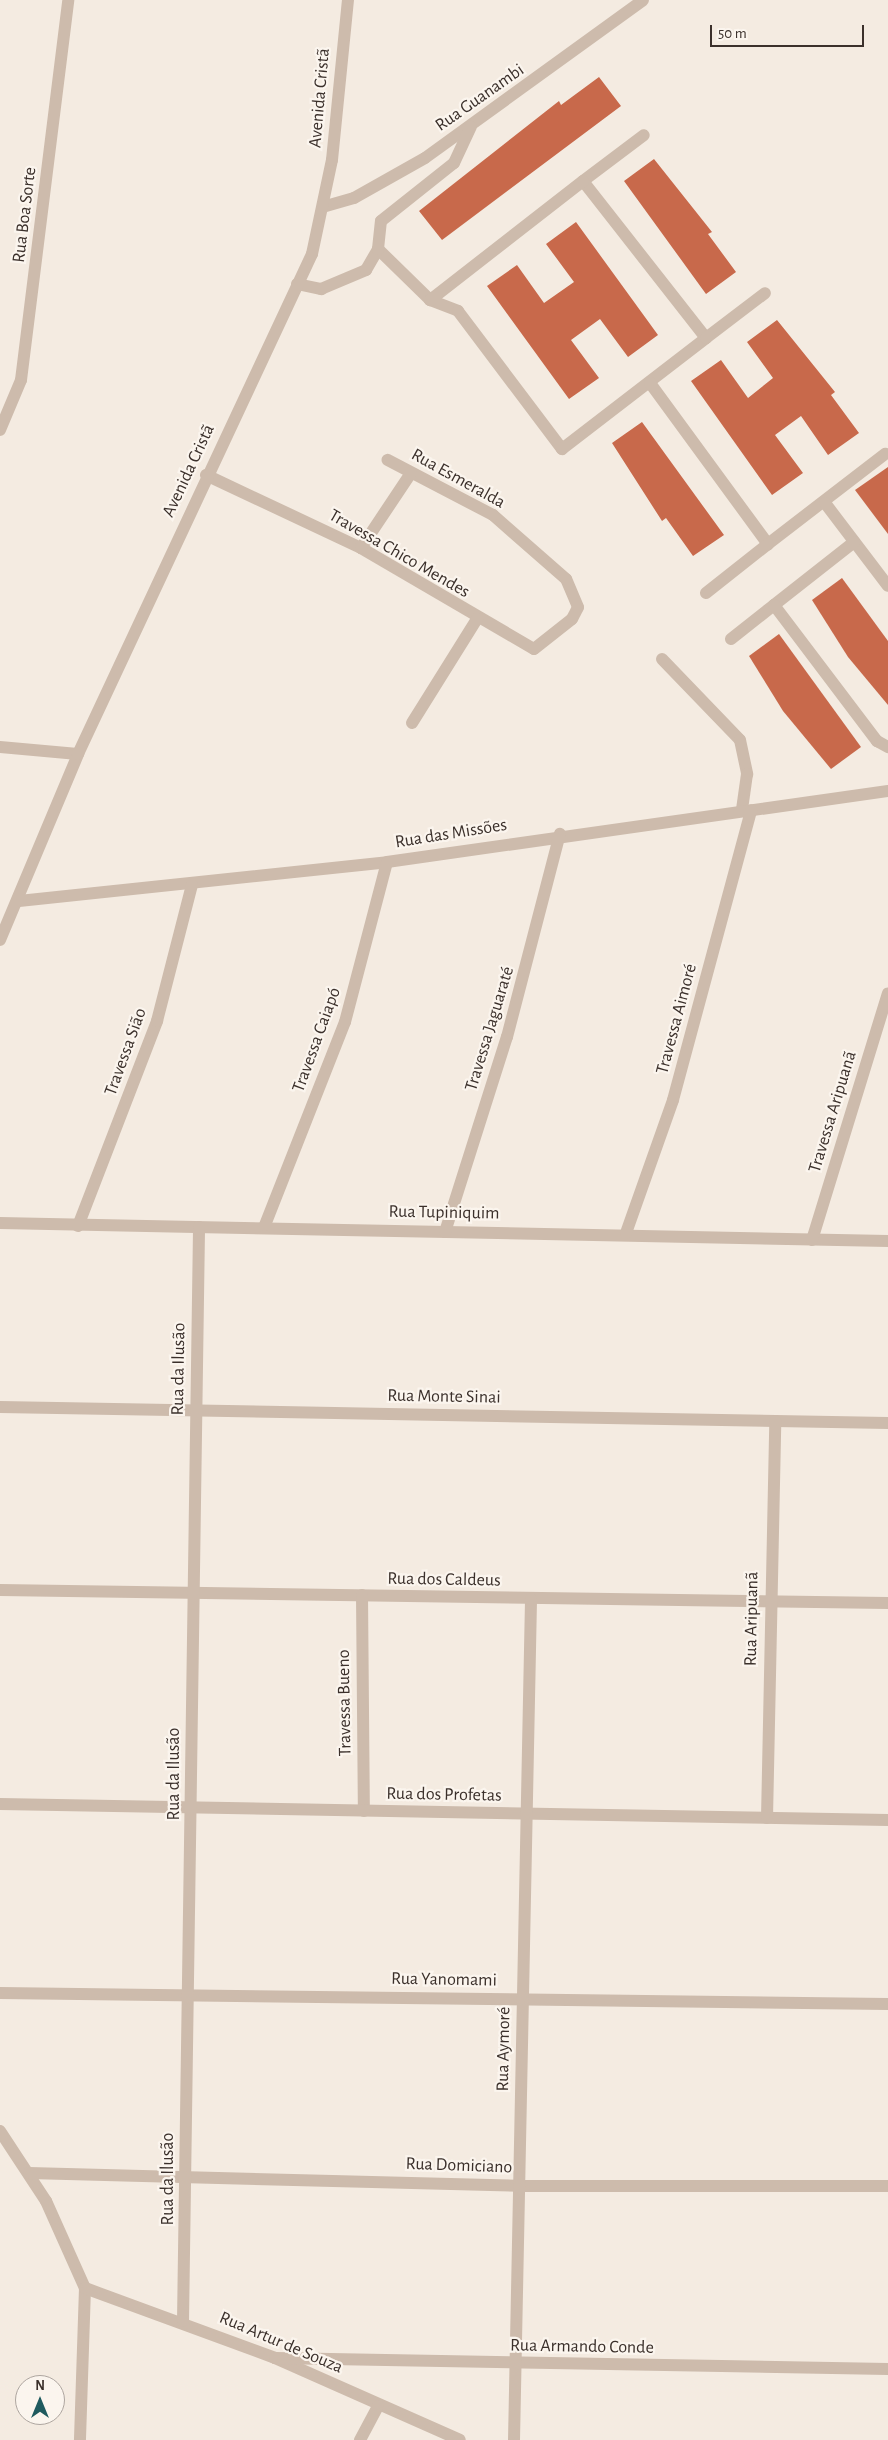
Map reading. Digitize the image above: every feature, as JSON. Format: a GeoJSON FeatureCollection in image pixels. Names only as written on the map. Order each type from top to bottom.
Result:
{"type":"FeatureCollection","features":[{"type":"Feature","properties":{"kind":"street","name":"Rua Boa Sorte"},"geometry":{"type":"LineString","coordinates":[[0,430],[22,372],[68,0]]}},
{"type":"Feature","properties":{"kind":"street","name":"Avenida Cristã"},"geometry":{"type":"LineString","coordinates":[[0,940],[19,900],[78,754],[206,475],[312,254],[326,206],[348,0]]}},
{"type":"Feature","properties":{"kind":"street","name":"Rua Guanambi"},"geometry":{"type":"LineString","coordinates":[[326,206],[354,198],[472,125],[643,0]]}},
{"type":"Feature","properties":{"kind":"street"},"geometry":{"type":"LineString","coordinates":[[296,284],[322,289],[366,270],[378,249],[381,221],[454,163],[472,125]]}},
{"type":"Feature","properties":{"kind":"street"},"geometry":{"type":"LineString","coordinates":[[430,300],[644,135]]}},
{"type":"Feature","properties":{"kind":"street"},"geometry":{"type":"LineString","coordinates":[[583,181],[706,338]]}},
{"type":"Feature","properties":{"kind":"street"},"geometry":{"type":"LineString","coordinates":[[378,249],[430,300],[458,310],[562,449],[650,384],[706,338],[766,293]]}},
{"type":"Feature","properties":{"kind":"street"},"geometry":{"type":"LineString","coordinates":[[650,384],[768,544]]}},
{"type":"Feature","properties":{"kind":"street"},"geometry":{"type":"LineString","coordinates":[[706,593],[768,544],[825,503],[885,454]]}},
{"type":"Feature","properties":{"kind":"street","name":"Rua Esmeralda"},"geometry":{"type":"LineString","coordinates":[[388,460],[493,514],[575,593]]}},
{"type":"Feature","properties":{"kind":"street"},"geometry":{"type":"LineString","coordinates":[[361,548],[411,473]]}},
{"type":"Feature","properties":{"kind":"street","name":"Travessa Chico Mendes"},"geometry":{"type":"LineString","coordinates":[[206,475],[361,548],[477,619],[534,649],[544,645],[572,619],[578,607],[575,593]]}},
{"type":"Feature","properties":{"kind":"street"},"geometry":{"type":"LineString","coordinates":[[825,503],[888,586]]}},
{"type":"Feature","properties":{"kind":"street"},"geometry":{"type":"LineString","coordinates":[[731,639],[854,542]]}},
{"type":"Feature","properties":{"kind":"street"},"geometry":{"type":"LineString","coordinates":[[774,604],[877,741],[888,747]]}},
{"type":"Feature","properties":{"kind":"street"},"geometry":{"type":"LineString","coordinates":[[412,723],[477,619]]}},
{"type":"Feature","properties":{"kind":"street","name":"Travessa Aimoré"},"geometry":{"type":"LineString","coordinates":[[626,1233],[673,1100],[746,811],[747,774],[740,740],[662,659]]}},
{"type":"Feature","properties":{"kind":"street"},"geometry":{"type":"LineString","coordinates":[[0,747],[78,754]]}},
{"type":"Feature","properties":{"kind":"street","name":"Rua das Missões"},"geometry":{"type":"LineString","coordinates":[[19,900],[192,885],[387,862],[560,834],[888,791]]}},
{"type":"Feature","properties":{"kind":"street","name":"Travessa Jaguaraté"},"geometry":{"type":"LineString","coordinates":[[445,1232],[508,1037],[560,834]]}},
{"type":"Feature","properties":{"kind":"street","name":"Travessa Caiapó"},"geometry":{"type":"LineString","coordinates":[[265,1225],[345,1022],[387,862]]}},
{"type":"Feature","properties":{"kind":"street","name":"Travessa Sião"},"geometry":{"type":"LineString","coordinates":[[78,1226],[157,1021],[192,885]]}},
{"type":"Feature","properties":{"kind":"street","name":"Travessa Aripuanã"},"geometry":{"type":"LineString","coordinates":[[812,1240],[888,993]]}},
{"type":"Feature","properties":{"kind":"street","name":"Rua Tupiniquim"},"geometry":{"type":"LineString","coordinates":[[0,1223],[199,1227],[265,1225],[445,1232],[626,1233],[888,1241]]}},
{"type":"Feature","properties":{"kind":"street","name":"Rua da Ilusão"},"geometry":{"type":"LineString","coordinates":[[183,2321],[187,1994],[192,1808],[191,1592],[199,1227]]}},
{"type":"Feature","properties":{"kind":"street","name":"Rua Monte Sinai"},"geometry":{"type":"LineString","coordinates":[[0,1406],[888,1423]]}},
{"type":"Feature","properties":{"kind":"street","name":"Rua Aripuanã"},"geometry":{"type":"LineString","coordinates":[[767,1818],[769,1604],[775,1421]]}},
{"type":"Feature","properties":{"kind":"street","name":"Rua dos Caldeus"},"geometry":{"type":"LineString","coordinates":[[0,1590],[362,1595],[769,1604],[888,1603]]}},
{"type":"Feature","properties":{"kind":"street","name":"Travessa Bueno"},"geometry":{"type":"LineString","coordinates":[[362,1595],[364,1811]]}},
{"type":"Feature","properties":{"kind":"street","name":"Rua Aymoré"},"geometry":{"type":"LineString","coordinates":[[514,2440],[531,1599]]}},
{"type":"Feature","properties":{"kind":"street","name":"Rua dos Profetas"},"geometry":{"type":"LineString","coordinates":[[0,1804],[888,1820]]}},
{"type":"Feature","properties":{"kind":"street","name":"Rua Yanomami"},"geometry":{"type":"LineString","coordinates":[[0,1993],[888,2004]]}},
{"type":"Feature","properties":{"kind":"street"},"geometry":{"type":"LineString","coordinates":[[0,2131],[29,2173],[85,2288],[80,2440]]}},
{"type":"Feature","properties":{"kind":"street","name":"Rua Domiciano"},"geometry":{"type":"LineString","coordinates":[[29,2173],[185,2175],[519,2186],[888,2186]]}},
{"type":"Feature","properties":{"kind":"street","name":"Rua Artur de Souza"},"geometry":{"type":"LineString","coordinates":[[85,2288],[183,2321],[275,2358],[378,2406],[460,2440]]}},
{"type":"Feature","properties":{"kind":"street","name":"Rua Armando Conde"},"geometry":{"type":"LineString","coordinates":[[275,2358],[888,2369]]}},
{"type":"Feature","properties":{"kind":"street"},"geometry":{"type":"LineString","coordinates":[[360,2440],[378,2406]]}},
{"type":"Feature","properties":{"kind":"building"},"geometry":{"type":"Polygon","coordinates":[[[599,77],[621,106],[442,240],[419,211],[559,101],[561,105],[599,77]]]}},
{"type":"Feature","properties":{"kind":"building"},"geometry":{"type":"Polygon","coordinates":[[[654,159],[712,232],[708,234],[736,272],[706,294],[624,181],[654,159]]]}},
{"type":"Feature","properties":{"kind":"building"},"geometry":{"type":"Polygon","coordinates":[[[576,222],[658,335],[628,357],[600,319],[571,340],[599,378],[569,399],[487,286],[517,265],[544,303],[574,282],[546,244],[576,222]]]}},
{"type":"Feature","properties":{"kind":"building"},"geometry":{"type":"Polygon","coordinates":[[[777,320],[835,392],[831,395],[859,433],[828,455],[801,416],[775,435],[803,473],[772,495],[691,381],[721,360],[748,398],[773,378],[747,342],[777,320]]]}},
{"type":"Feature","properties":{"kind":"building"},"geometry":{"type":"Polygon","coordinates":[[[642,422],[724,535],[693,556],[666,518],[662,521],[612,443],[642,422]]]}},
{"type":"Feature","properties":{"kind":"building"},"geometry":{"type":"Polygon","coordinates":[[[888,467],[888,534],[855,490],[888,467]]]}},
{"type":"Feature","properties":{"kind":"building"},"geometry":{"type":"Polygon","coordinates":[[[842,578],[888,641],[888,705],[848,657],[812,600],[842,578]]]}},
{"type":"Feature","properties":{"kind":"building"},"geometry":{"type":"Polygon","coordinates":[[[779,634],[861,747],[831,769],[783,711],[749,656],[779,634]]]}}]}
